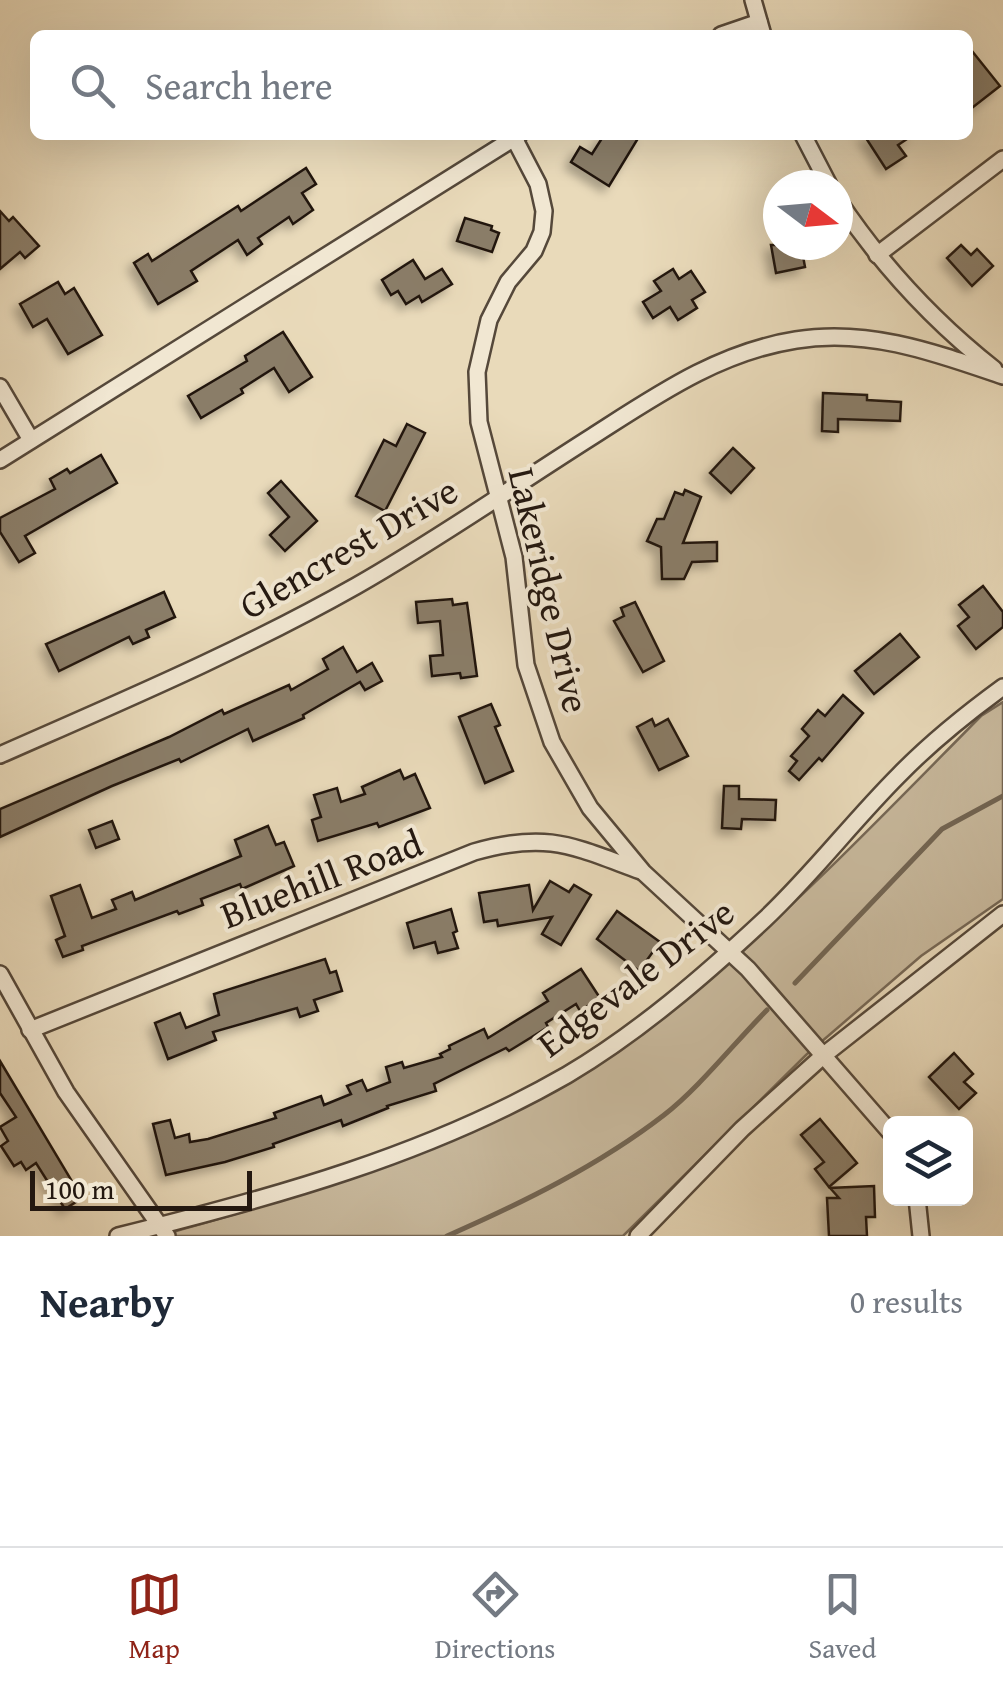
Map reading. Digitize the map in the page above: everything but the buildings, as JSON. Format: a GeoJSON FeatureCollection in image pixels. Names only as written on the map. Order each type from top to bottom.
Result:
{"type":"FeatureCollection","features":[{"type":"Feature","properties":{"kind":"street"},"geometry":{"type":"LineString","coordinates":[[753,0],[761,29]]}},
{"type":"Feature","properties":{"kind":"street"},"geometry":{"type":"LineString","coordinates":[[0,460],[511,140]]}},
{"type":"Feature","properties":{"kind":"street","name":"Lakeridge Drive"},"geometry":{"type":"LineString","coordinates":[[517,140],[538,184],[544,211],[542,232],[488,320],[478,372],[478,422],[514,557],[526,665],[552,742],[590,808],[643,872],[730,951],[883,1124]]}},
{"type":"Feature","properties":{"kind":"street"},"geometry":{"type":"LineString","coordinates":[[806,140],[822,170]]}},
{"type":"Feature","properties":{"kind":"street"},"geometry":{"type":"LineString","coordinates":[[877,255],[1003,159]]}},
{"type":"Feature","properties":{"kind":"street"},"geometry":{"type":"LineString","coordinates":[[853,221],[902,287],[1003,376]]}},
{"type":"Feature","properties":{"kind":"street","name":"Glencrest Drive"},"geometry":{"type":"LineString","coordinates":[[0,755],[257,639],[358,585],[702,369],[760,348],[797,340],[858,338],[924,349],[1003,376]]}},
{"type":"Feature","properties":{"kind":"street"},"geometry":{"type":"LineString","coordinates":[[0,387],[31,440]]}},
{"type":"Feature","properties":{"kind":"street","name":"Edgevale Drive"},"geometry":{"type":"LineString","coordinates":[[118,1236],[164,1231],[351,1170],[480,1120],[569,1073],[658,1010],[730,951],[767,917],[896,777],[952,725],[1003,687]]}},
{"type":"Feature","properties":{"kind":"street","name":"Bluehill Road"},"geometry":{"type":"LineString","coordinates":[[30,1030],[474,852],[508,842],[541,841],[574,847],[643,872]]}},
{"type":"Feature","properties":{"kind":"street"},"geometry":{"type":"LineString","coordinates":[[638,1236],[742,1129],[824,1055],[1003,914]]}},
{"type":"Feature","properties":{"kind":"street"},"geometry":{"type":"LineString","coordinates":[[0,974],[66,1092],[164,1231]]}},
{"type":"Feature","properties":{"kind":"street"},"geometry":{"type":"LineString","coordinates":[[918,1206],[921,1236]]}},
{"type":"Feature","properties":{"kind":"shaded area"},"geometry":{"type":"Polygon","coordinates":[[[1003,702],[1003,899],[921,956],[806,1055],[623,1236],[159,1236],[412,1157],[509,1115],[576,1078],[654,1024],[745,948],[981,716],[1003,702]]]}},
{"type":"Feature","properties":{"kind":"waterway"},"geometry":{"type":"LineString","coordinates":[[795,983],[942,829],[1003,796]]}},
{"type":"Feature","properties":{"kind":"waterway"},"geometry":{"type":"LineString","coordinates":[[447,1236],[559,1182],[639,1133],[690,1092],[767,1010]]}}]}
